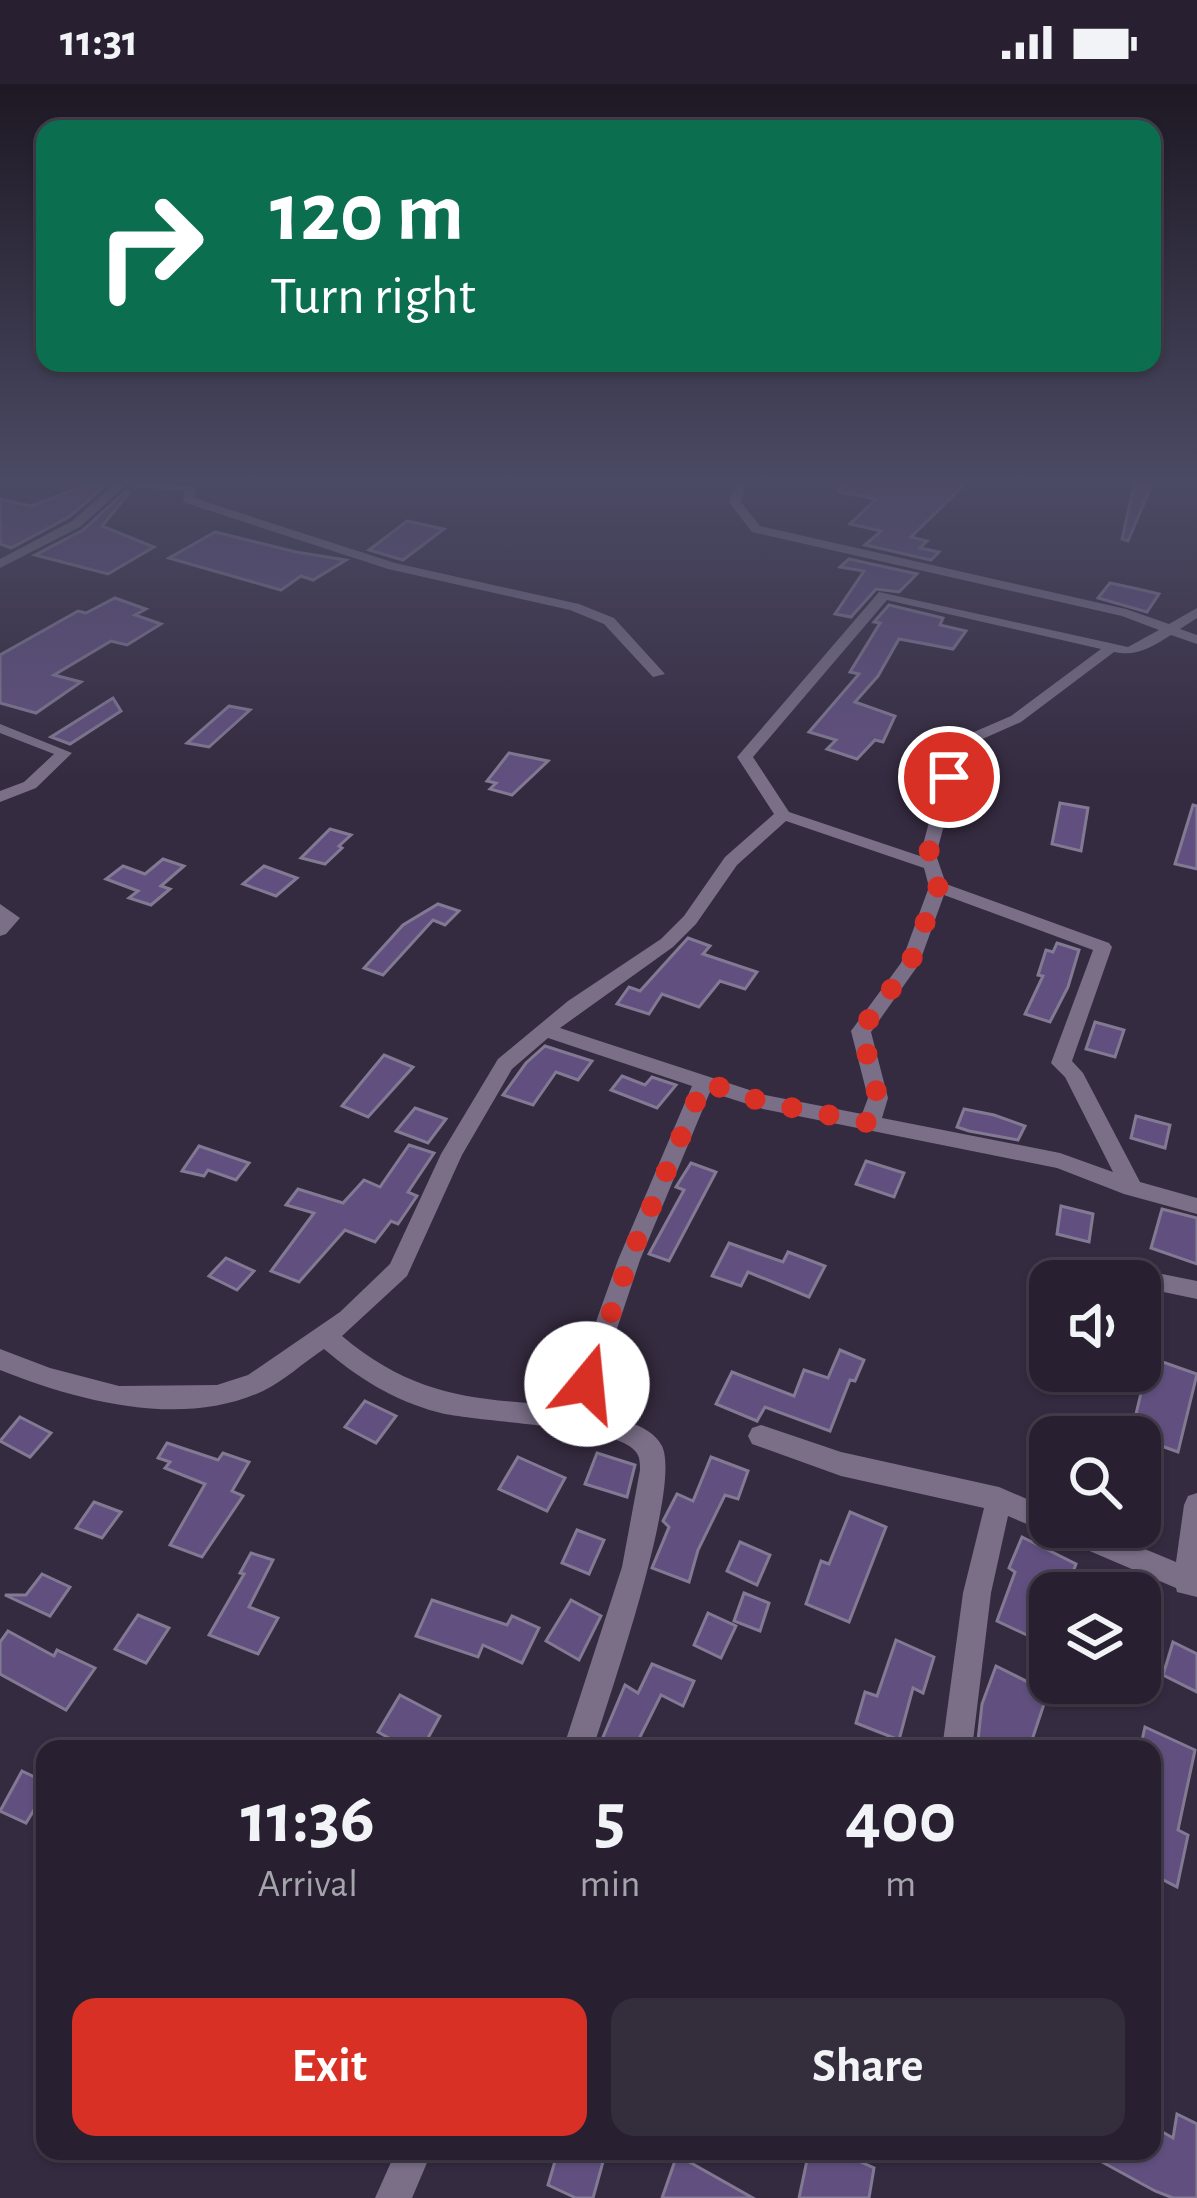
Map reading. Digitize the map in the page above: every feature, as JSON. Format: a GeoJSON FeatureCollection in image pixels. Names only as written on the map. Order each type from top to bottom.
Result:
{"type":"FeatureCollection","features":[{"type":"Feature","properties":{"kind":"street"},"geometry":{"type":"LineString","coordinates":[[464,583],[574,608],[609,621],[658,674]]}},
{"type":"Feature","properties":{"kind":"street"},"geometry":{"type":"LineString","coordinates":[[992,583],[1068,599],[1197,640]]}},
{"type":"Feature","properties":{"kind":"street"},"geometry":{"type":"LineString","coordinates":[[931,865],[783,815],[745,757],[884,595],[1136,650],[1197,612]]}},
{"type":"Feature","properties":{"kind":"street"},"geometry":{"type":"LineString","coordinates":[[870,1123],[878,1098],[861,1030],[910,964],[938,887],[928,855],[949,777],[973,738],[1016,719],[1111,648]]}},
{"type":"Feature","properties":{"kind":"street"},"geometry":{"type":"LineString","coordinates":[[0,728],[64,753],[30,784],[0,797]]}},
{"type":"Feature","properties":{"kind":"street"},"geometry":{"type":"LineString","coordinates":[[0,1358],[46,1378],[118,1396],[217,1396],[256,1383],[325,1335],[399,1270],[483,1097],[505,1064],[667,943],[690,920],[731,861],[783,815]]}},
{"type":"Feature","properties":{"kind":"street"},"geometry":{"type":"LineString","coordinates":[[938,887],[1103,947],[1060,1063],[1073,1072],[1132,1188]]}},
{"type":"Feature","properties":{"kind":"street"},"geometry":{"type":"LineString","coordinates":[[0,909],[10,918],[0,929]]}},
{"type":"Feature","properties":{"kind":"street"},"geometry":{"type":"LineString","coordinates":[[545,1030],[763,1102],[1060,1161],[1197,1206]]}},
{"type":"Feature","properties":{"kind":"street"},"geometry":{"type":"LineString","coordinates":[[574,1418],[629,1260],[704,1082]]}},
{"type":"Feature","properties":{"kind":"street"},"geometry":{"type":"LineString","coordinates":[[1162,1283],[1197,1290]]}},
{"type":"Feature","properties":{"kind":"street"},"geometry":{"type":"LineString","coordinates":[[325,1335],[370,1373],[416,1396],[502,1416],[574,1418],[639,1438],[651,1450],[653,1470],[636,1567],[581,1740]]}},
{"type":"Feature","properties":{"kind":"street"},"geometry":{"type":"LineString","coordinates":[[761,1436],[842,1464],[999,1499],[1029,1513]]}},
{"type":"Feature","properties":{"kind":"street"},"geometry":{"type":"LineString","coordinates":[[958,1740],[977,1593],[999,1499]]}},
{"type":"Feature","properties":{"kind":"street"},"geometry":{"type":"LineString","coordinates":[[1111,1548],[1192,1583],[1197,1505]]}},
{"type":"Feature","properties":{"kind":"street"},"geometry":{"type":"LineString","coordinates":[[393,2198],[410,2160]]}},
{"type":"Feature","properties":{"kind":"building"},"geometry":{"type":"Polygon","coordinates":[[[255,583],[291,583],[281,590],[255,583]]]}},
{"type":"Feature","properties":{"kind":"building"},"geometry":{"type":"Polygon","coordinates":[[[856,583],[908,583],[899,592],[876,589],[851,617],[835,614],[856,583]]]}},
{"type":"Feature","properties":{"kind":"building"},"geometry":{"type":"Polygon","coordinates":[[[1110,583],[1159,594],[1147,612],[1098,598],[1110,583]]]}},
{"type":"Feature","properties":{"kind":"building"},"geometry":{"type":"Polygon","coordinates":[[[115,598],[146,609],[135,615],[161,624],[127,645],[111,641],[54,675],[81,682],[36,713],[0,703],[0,655],[78,611],[86,613],[115,598]]]}},
{"type":"Feature","properties":{"kind":"building"},"geometry":{"type":"Polygon","coordinates":[[[889,605],[943,618],[940,625],[966,631],[953,649],[899,639],[878,676],[855,702],[895,716],[883,742],[875,740],[857,759],[827,749],[836,740],[809,732],[859,674],[850,672],[880,623],[874,622],[889,605]]]}},
{"type":"Feature","properties":{"kind":"building"},"geometry":{"type":"Polygon","coordinates":[[[113,698],[121,711],[70,744],[51,737],[113,698]]]}},
{"type":"Feature","properties":{"kind":"building"},"geometry":{"type":"Polygon","coordinates":[[[229,706],[250,710],[209,747],[187,743],[229,706]]]}},
{"type":"Feature","properties":{"kind":"building"},"geometry":{"type":"Polygon","coordinates":[[[509,753],[548,761],[512,795],[490,789],[496,783],[487,781],[509,753]]]}},
{"type":"Feature","properties":{"kind":"building"},"geometry":{"type":"Polygon","coordinates":[[[1060,803],[1088,808],[1081,851],[1052,844],[1060,803]]]}},
{"type":"Feature","properties":{"kind":"building"},"geometry":{"type":"Polygon","coordinates":[[[1193,805],[1197,806],[1197,869],[1175,864],[1193,805]]]}},
{"type":"Feature","properties":{"kind":"building"},"geometry":{"type":"Polygon","coordinates":[[[330,829],[351,835],[339,846],[342,848],[325,864],[301,858],[330,829]]]}},
{"type":"Feature","properties":{"kind":"building"},"geometry":{"type":"Polygon","coordinates":[[[163,859],[184,866],[161,886],[170,889],[151,905],[129,898],[138,891],[106,879],[123,866],[145,874],[163,859]]]}},
{"type":"Feature","properties":{"kind":"building"},"geometry":{"type":"Polygon","coordinates":[[[264,866],[297,878],[276,896],[243,884],[264,866]]]}},
{"type":"Feature","properties":{"kind":"building"},"geometry":{"type":"Polygon","coordinates":[[[438,904],[459,911],[445,925],[433,920],[383,975],[364,968],[403,925],[438,904]]]}},
{"type":"Feature","properties":{"kind":"building"},"geometry":{"type":"Polygon","coordinates":[[[688,938],[710,946],[703,954],[757,972],[745,989],[720,981],[699,1007],[662,994],[649,1014],[617,1004],[629,987],[640,991],[688,938]]]}},
{"type":"Feature","properties":{"kind":"building"},"geometry":{"type":"Polygon","coordinates":[[[1057,943],[1079,950],[1068,987],[1050,1022],[1025,1014],[1043,976],[1038,975],[1046,950],[1053,952],[1057,943]]]}},
{"type":"Feature","properties":{"kind":"building"},"geometry":{"type":"Polygon","coordinates":[[[1095,1022],[1124,1030],[1115,1057],[1086,1049],[1095,1022]]]}},
{"type":"Feature","properties":{"kind":"building"},"geometry":{"type":"Polygon","coordinates":[[[545,1046],[592,1061],[578,1080],[556,1072],[533,1105],[503,1095],[526,1063],[545,1046]]]}},
{"type":"Feature","properties":{"kind":"building"},"geometry":{"type":"Polygon","coordinates":[[[384,1055],[413,1067],[368,1117],[342,1106],[384,1055]]]}},
{"type":"Feature","properties":{"kind":"building"},"geometry":{"type":"Polygon","coordinates":[[[622,1076],[645,1085],[652,1077],[676,1085],[657,1108],[611,1090],[622,1076]]]}},
{"type":"Feature","properties":{"kind":"building"},"geometry":{"type":"Polygon","coordinates":[[[415,1108],[446,1119],[428,1143],[396,1131],[415,1108]]]}},
{"type":"Feature","properties":{"kind":"building"},"geometry":{"type":"Polygon","coordinates":[[[964,1109],[1025,1126],[1018,1140],[969,1131],[957,1127],[964,1109]]]}},
{"type":"Feature","properties":{"kind":"building"},"geometry":{"type":"Polygon","coordinates":[[[1136,1116],[1170,1125],[1165,1148],[1131,1138],[1136,1116]]]}},
{"type":"Feature","properties":{"kind":"building"},"geometry":{"type":"Polygon","coordinates":[[[409,1145],[434,1153],[408,1192],[417,1196],[398,1224],[391,1221],[375,1242],[345,1230],[299,1282],[271,1271],[314,1213],[286,1205],[298,1189],[343,1203],[364,1180],[380,1187],[409,1145]]]}},
{"type":"Feature","properties":{"kind":"building"},"geometry":{"type":"Polygon","coordinates":[[[199,1146],[249,1163],[236,1180],[208,1170],[204,1176],[182,1171],[199,1146]]]}},
{"type":"Feature","properties":{"kind":"building"},"geometry":{"type":"Polygon","coordinates":[[[866,1161],[904,1173],[894,1197],[856,1184],[866,1161]]]}},
{"type":"Feature","properties":{"kind":"building"},"geometry":{"type":"Polygon","coordinates":[[[691,1163],[716,1172],[669,1261],[649,1254],[684,1190],[676,1187],[691,1163]]]}},
{"type":"Feature","properties":{"kind":"building"},"geometry":{"type":"Polygon","coordinates":[[[1061,1206],[1093,1214],[1089,1242],[1057,1234],[1061,1206]]]}},
{"type":"Feature","properties":{"kind":"building"},"geometry":{"type":"Polygon","coordinates":[[[1162,1209],[1197,1218],[1197,1264],[1151,1248],[1162,1209]]]}},
{"type":"Feature","properties":{"kind":"building"},"geometry":{"type":"Polygon","coordinates":[[[729,1243],[783,1262],[788,1252],[825,1266],[809,1297],[748,1272],[741,1286],[712,1276],[729,1243]]]}},
{"type":"Feature","properties":{"kind":"building"},"geometry":{"type":"Polygon","coordinates":[[[226,1258],[254,1271],[237,1290],[209,1276],[226,1258]]]}},
{"type":"Feature","properties":{"kind":"building"},"geometry":{"type":"Polygon","coordinates":[[[840,1350],[864,1360],[855,1381],[850,1380],[830,1431],[765,1407],[757,1421],[716,1404],[732,1372],[794,1396],[804,1370],[828,1378],[840,1350]]]}},
{"type":"Feature","properties":{"kind":"building"},"geometry":{"type":"Polygon","coordinates":[[[1161,1361],[1197,1374],[1178,1452],[1161,1446],[1161,1416],[1136,1416],[1141,1393],[1161,1392],[1161,1361]]]}},
{"type":"Feature","properties":{"kind":"building"},"geometry":{"type":"Polygon","coordinates":[[[365,1401],[396,1416],[376,1443],[345,1427],[365,1401]]]}},
{"type":"Feature","properties":{"kind":"building"},"geometry":{"type":"Polygon","coordinates":[[[20,1417],[51,1433],[30,1457],[0,1441],[20,1417]]]}},
{"type":"Feature","properties":{"kind":"building"},"geometry":{"type":"Polygon","coordinates":[[[167,1443],[218,1460],[223,1453],[249,1462],[232,1491],[243,1496],[202,1557],[170,1545],[205,1484],[165,1468],[170,1462],[158,1458],[167,1443]]]}},
{"type":"Feature","properties":{"kind":"building"},"geometry":{"type":"Polygon","coordinates":[[[597,1453],[635,1465],[627,1497],[585,1484],[597,1453]]]}},
{"type":"Feature","properties":{"kind":"building"},"geometry":{"type":"Polygon","coordinates":[[[518,1457],[565,1478],[547,1511],[499,1489],[518,1457]]]}},
{"type":"Feature","properties":{"kind":"building"},"geometry":{"type":"Polygon","coordinates":[[[711,1457],[748,1471],[738,1499],[725,1495],[698,1550],[689,1582],[652,1568],[669,1527],[663,1521],[677,1494],[693,1501],[711,1457]]]}},
{"type":"Feature","properties":{"kind":"building"},"geometry":{"type":"Polygon","coordinates":[[[94,1502],[121,1512],[102,1538],[76,1528],[94,1502]]]}},
{"type":"Feature","properties":{"kind":"building"},"geometry":{"type":"Polygon","coordinates":[[[850,1512],[886,1527],[849,1622],[806,1604],[821,1561],[829,1564],[850,1512]]]}},
{"type":"Feature","properties":{"kind":"building"},"geometry":{"type":"Polygon","coordinates":[[[577,1530],[604,1540],[589,1574],[562,1563],[577,1530]]]}},
{"type":"Feature","properties":{"kind":"building"},"geometry":{"type":"Polygon","coordinates":[[[1022,1537],[1029,1540],[1029,1548],[1044,1548],[1076,1564],[1073,1572],[1029,1572],[1029,1636],[997,1621],[1015,1572],[1009,1568],[1022,1537]]]}},
{"type":"Feature","properties":{"kind":"building"},"geometry":{"type":"Polygon","coordinates":[[[740,1542],[770,1555],[757,1585],[727,1571],[740,1542]]]}},
{"type":"Feature","properties":{"kind":"building"},"geometry":{"type":"Polygon","coordinates":[[[251,1553],[273,1560],[249,1607],[278,1618],[258,1654],[209,1635],[251,1553]]]}},
{"type":"Feature","properties":{"kind":"building"},"geometry":{"type":"Polygon","coordinates":[[[42,1574],[70,1587],[50,1616],[5,1595],[26,1595],[42,1574]]]}},
{"type":"Feature","properties":{"kind":"building"},"geometry":{"type":"Polygon","coordinates":[[[744,1593],[769,1603],[760,1631],[734,1621],[744,1593]]]}},
{"type":"Feature","properties":{"kind":"building"},"geometry":{"type":"Polygon","coordinates":[[[432,1600],[507,1625],[512,1616],[539,1628],[522,1663],[483,1645],[478,1657],[416,1636],[432,1600]]]}},
{"type":"Feature","properties":{"kind":"building"},"geometry":{"type":"Polygon","coordinates":[[[571,1600],[601,1616],[579,1660],[546,1641],[571,1600]]]}},
{"type":"Feature","properties":{"kind":"building"},"geometry":{"type":"Polygon","coordinates":[[[708,1613],[736,1626],[721,1658],[694,1645],[708,1613]]]}},
{"type":"Feature","properties":{"kind":"building"},"geometry":{"type":"Polygon","coordinates":[[[138,1615],[169,1628],[146,1663],[115,1649],[138,1615]]]}},
{"type":"Feature","properties":{"kind":"building"},"geometry":{"type":"Polygon","coordinates":[[[8,1631],[54,1656],[57,1650],[95,1668],[66,1710],[0,1674],[0,1642],[8,1631]]]}},
{"type":"Feature","properties":{"kind":"building"},"geometry":{"type":"Polygon","coordinates":[[[896,1640],[934,1657],[923,1693],[913,1688],[899,1740],[856,1723],[865,1692],[877,1696],[896,1640]]]}},
{"type":"Feature","properties":{"kind":"building"},"geometry":{"type":"Polygon","coordinates":[[[1173,1642],[1197,1654],[1197,1692],[1163,1675],[1173,1642]]]}},
{"type":"Feature","properties":{"kind":"building"},"geometry":{"type":"Polygon","coordinates":[[[652,1664],[694,1681],[683,1706],[661,1695],[638,1740],[602,1740],[625,1685],[638,1693],[652,1664]]]}},
{"type":"Feature","properties":{"kind":"building"},"geometry":{"type":"Polygon","coordinates":[[[996,1666],[1029,1682],[1029,1704],[1044,1704],[1032,1740],[978,1740],[982,1704],[996,1666]]]}},
{"type":"Feature","properties":{"kind":"building"},"geometry":{"type":"Polygon","coordinates":[[[400,1695],[440,1716],[427,1740],[393,1740],[378,1732],[400,1695]]]}},
{"type":"Feature","properties":{"kind":"building"},"geometry":{"type":"Polygon","coordinates":[[[1145,1727],[1195,1750],[1178,1830],[1188,1835],[1177,1887],[1161,1879],[1161,1740],[1142,1740],[1145,1727]]]}},
{"type":"Feature","properties":{"kind":"building"},"geometry":{"type":"Polygon","coordinates":[[[22,1771],[36,1778],[36,1807],[26,1823],[0,1811],[22,1771]]]}},
{"type":"Feature","properties":{"kind":"building"},"geometry":{"type":"Polygon","coordinates":[[[1177,2114],[1197,2124],[1197,2198],[1173,2198],[1098,2160],[1161,2160],[1161,2131],[1173,2138],[1177,2114]]]}},
{"type":"Feature","properties":{"kind":"building"},"geometry":{"type":"Polygon","coordinates":[[[555,2160],[604,2160],[593,2198],[576,2198],[548,2185],[555,2160]]]}},
{"type":"Feature","properties":{"kind":"building"},"geometry":{"type":"Polygon","coordinates":[[[675,2160],[686,2160],[753,2198],[662,2198],[675,2160]]]}},
{"type":"Feature","properties":{"kind":"building"},"geometry":{"type":"Polygon","coordinates":[[[807,2160],[856,2160],[874,2168],[869,2198],[799,2198],[807,2160]]]}},
{"type":"Feature","properties":{"kind":"route"},"geometry":{"type":"LineString","coordinates":[[587,1384],[629,1260],[704,1082],[763,1102],[870,1123],[878,1098],[876,1077],[861,1030],[865,1018],[910,964],[938,887],[928,855],[949,777]]}}]}
